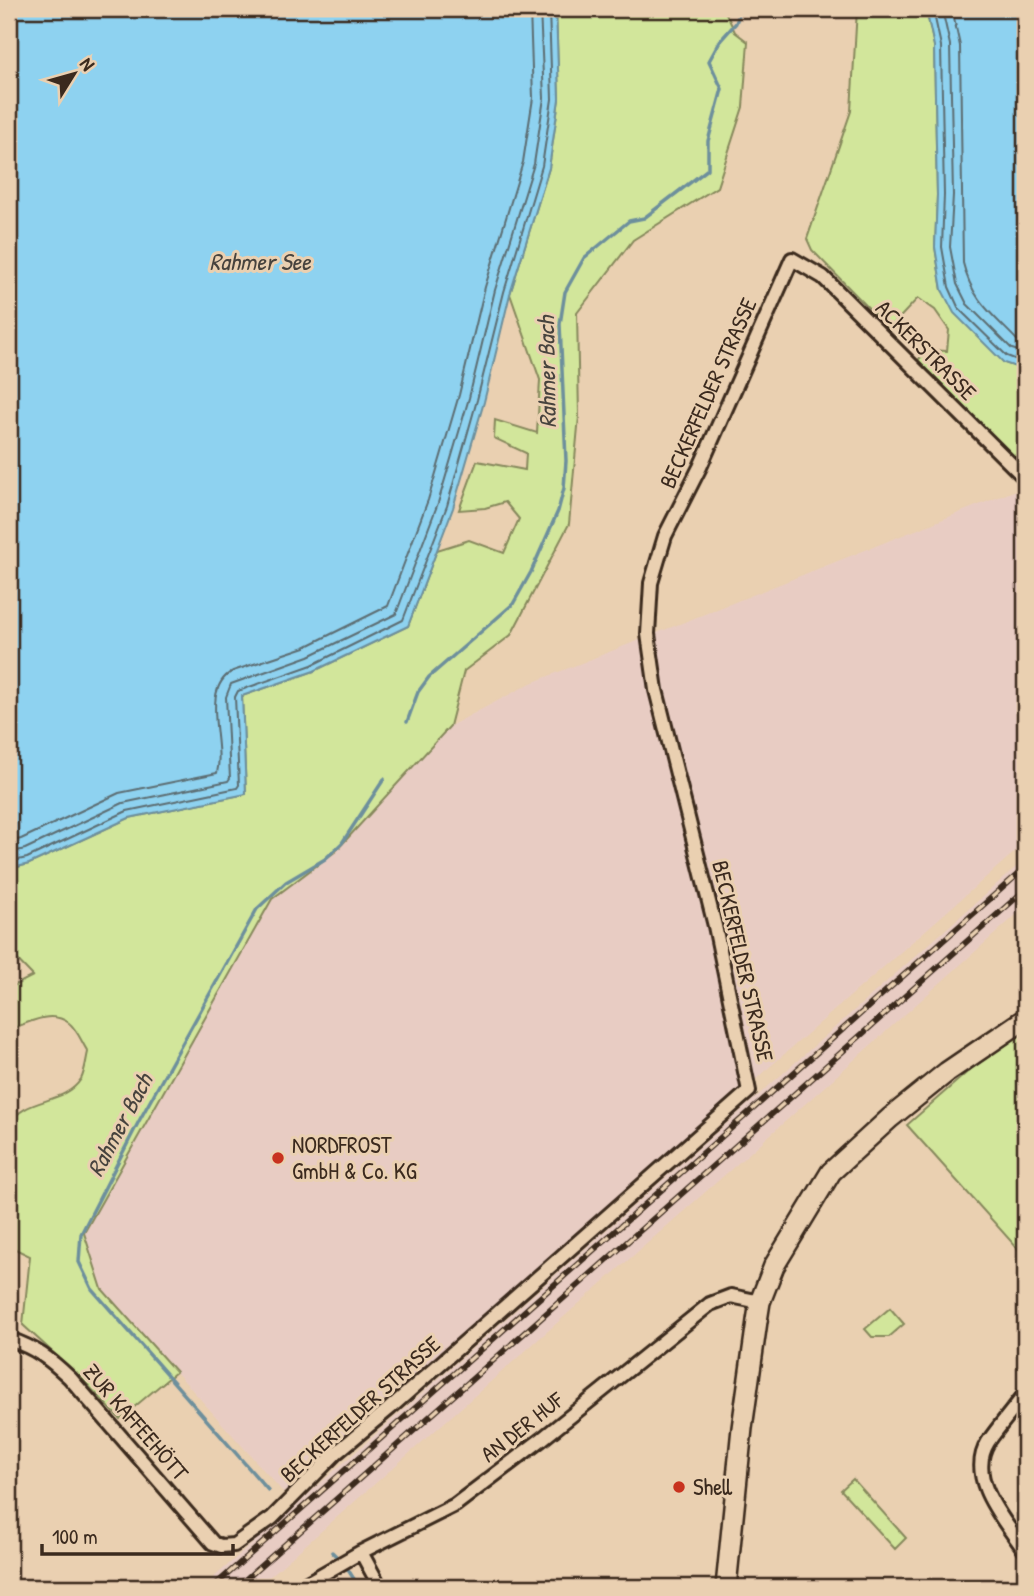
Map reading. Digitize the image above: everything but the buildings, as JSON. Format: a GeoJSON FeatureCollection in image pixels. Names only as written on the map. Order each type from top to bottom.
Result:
{"type":"FeatureCollection","features":[{"type":"Feature","properties":{"kind":"main road"},"geometry":{"type":"LineString","coordinates":[[726,1587],[742,1428],[760,1301],[774,1266],[831,1172],[890,1118],[947,1072],[1025,1019]]}},
{"type":"Feature","properties":{"kind":"street","name":"ACKERSTRASSE"},"geometry":{"type":"LineString","coordinates":[[792,259],[823,277],[1025,478]]}},
{"type":"Feature","properties":{"kind":"street","name":"BECKERFELDER STRASSE"},"geometry":{"type":"LineString","coordinates":[[221,1546],[234,1545],[272,1518],[336,1453],[749,1091],[715,926],[656,690],[648,634],[651,583],[665,536],[706,455],[792,259]]}},
{"type":"Feature","properties":{"kind":"street","name":"AN DER HUF"},"geometry":{"type":"LineString","coordinates":[[300,1587],[455,1505],[710,1304],[731,1296],[760,1301]]}},
{"type":"Feature","properties":{"kind":"street","name":"ZUR KAFFEEHÖTT"},"geometry":{"type":"LineString","coordinates":[[9,1339],[32,1347],[70,1378],[212,1543],[221,1546]]}},
{"type":"Feature","properties":{"kind":"street"},"geometry":{"type":"LineString","coordinates":[[1025,1394],[987,1444],[982,1458],[985,1488],[1025,1551]]}},
{"type":"Feature","properties":{"kind":"street"},"geometry":{"type":"LineString","coordinates":[[356,1555],[380,1587]]}},
{"type":"Feature","properties":{"kind":"shaded area"},"geometry":{"type":"Polygon","coordinates":[[[1024,487],[1025,843],[284,1493],[102,1289],[84,1233],[272,898],[336,851],[450,726],[531,683],[1024,487]]]}},
{"type":"Feature","properties":{"kind":"shaded area"},"geometry":{"type":"Polygon","coordinates":[[[1025,859],[1025,907],[805,1104],[258,1587],[203,1587],[1025,859]]]}},
{"type":"Feature","properties":{"kind":"green space"},"geometry":{"type":"Polygon","coordinates":[[[556,9],[724,9],[735,32],[748,42],[743,107],[717,187],[633,240],[577,313],[579,416],[569,524],[511,635],[464,671],[450,726],[336,851],[272,899],[84,1233],[102,1289],[176,1372],[120,1419],[83,1380],[23,1325],[30,1256],[9,1246],[9,1125],[24,1109],[74,1088],[81,1079],[88,1052],[69,1023],[55,1017],[31,1021],[9,1030],[9,988],[33,976],[9,951],[9,869],[29,864],[129,818],[246,794],[242,696],[314,671],[408,626],[437,550],[469,540],[504,553],[519,519],[505,502],[485,508],[459,510],[477,461],[525,470],[526,453],[494,438],[495,420],[537,433],[540,380],[510,294],[549,168],[559,99],[556,9]]]}},
{"type":"Feature","properties":{"kind":"green space"},"geometry":{"type":"Polygon","coordinates":[[[857,9],[926,9],[934,46],[937,195],[935,247],[942,290],[1004,363],[1025,370],[1025,468],[918,360],[928,350],[947,351],[949,330],[935,310],[918,298],[889,329],[812,250],[807,239],[851,111],[857,9]]]}},
{"type":"Feature","properties":{"kind":"green space"},"geometry":{"type":"Polygon","coordinates":[[[1025,1032],[1025,1257],[907,1125],[972,1068],[1025,1032]]]}},
{"type":"Feature","properties":{"kind":"green space"},"geometry":{"type":"Polygon","coordinates":[[[890,1308],[904,1324],[889,1337],[872,1337],[865,1329],[890,1308]]]}},
{"type":"Feature","properties":{"kind":"green space"},"geometry":{"type":"Polygon","coordinates":[[[853,1479],[906,1538],[895,1549],[841,1490],[853,1479]]]}},
{"type":"Feature","properties":{"kind":"water","name":"Rahmer See"},"geometry":{"type":"Polygon","coordinates":[[[9,9],[556,9],[559,99],[549,168],[510,294],[484,402],[453,508],[408,626],[314,671],[242,696],[246,794],[129,818],[29,864],[9,869],[9,9]]]}},
{"type":"Feature","properties":{"kind":"water"},"geometry":{"type":"Polygon","coordinates":[[[926,9],[1025,9],[1025,370],[1004,363],[954,313],[942,290],[935,247],[937,195],[934,46],[926,9]]]}},
{"type":"Feature","properties":{"kind":"waterway","name":"Rahmer Bach"},"geometry":{"type":"LineString","coordinates":[[407,722],[418,692],[429,677],[513,604],[531,572],[558,511],[564,488],[566,461],[560,324],[565,292],[584,258],[629,221],[644,218],[708,169],[708,141],[722,89],[709,61],[720,41],[736,23],[741,9]]}},
{"type":"Feature","properties":{"kind":"waterway","name":"Rahmer Bach"},"geometry":{"type":"LineString","coordinates":[[268,1490],[92,1289],[79,1262],[81,1234],[139,1121],[257,909],[286,882],[325,859],[342,843],[384,779]]}},
{"type":"Feature","properties":{"kind":"waterway","name":"Rahmer Bach"},"geometry":{"type":"LineString","coordinates":[[332,1552],[340,1560]]}},
{"type":"Feature","properties":{"kind":"waterway","name":"Rahmer Bach"},"geometry":{"type":"LineString","coordinates":[[345,1565],[359,1587]]}},
{"type":"Feature","properties":{"kind":"railway"},"geometry":{"type":"LineString","coordinates":[[213,1587],[1025,868]]}},
{"type":"Feature","properties":{"kind":"railway"},"geometry":{"type":"LineString","coordinates":[[237,1587],[1025,890]]}},
{"type":"Feature","properties":{"kind":"place","name":"NORDFROST GmbH & Co. KG"},"geometry":{"type":"Point","coordinates":[278,1158]}},
{"type":"Feature","properties":{"kind":"place","name":"Shell"},"geometry":{"type":"Point","coordinates":[679,1487]}}]}
